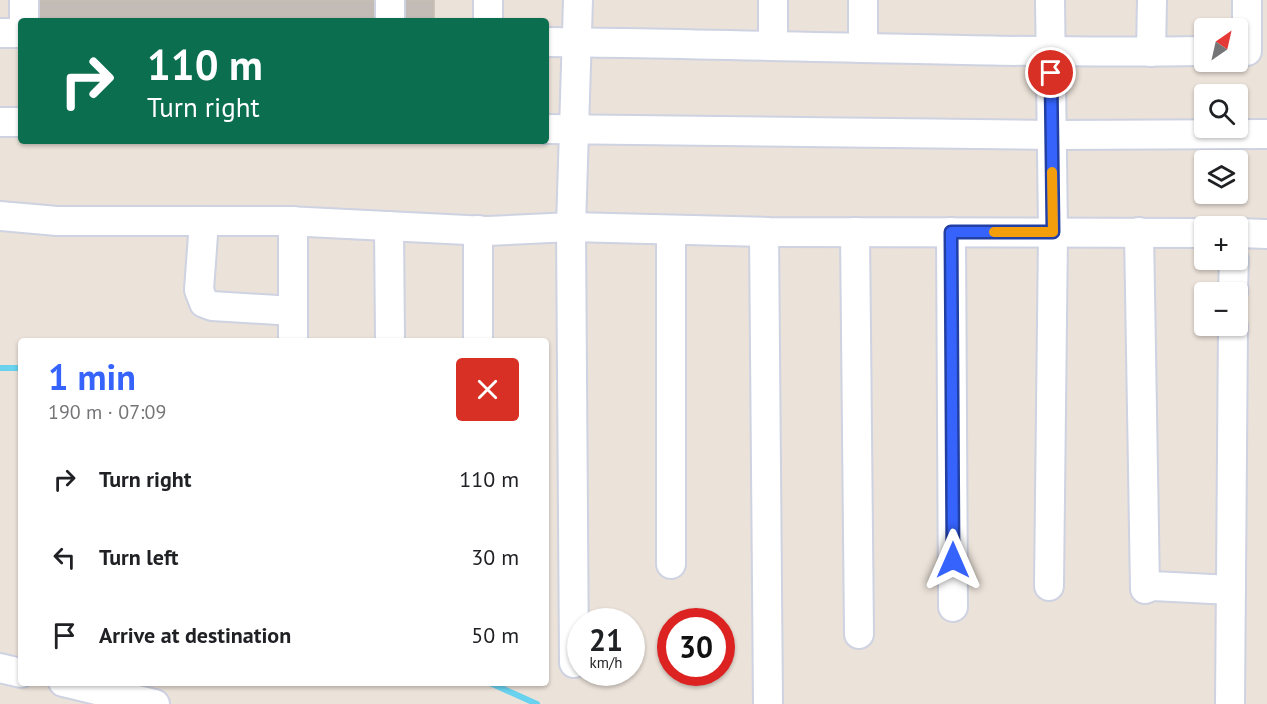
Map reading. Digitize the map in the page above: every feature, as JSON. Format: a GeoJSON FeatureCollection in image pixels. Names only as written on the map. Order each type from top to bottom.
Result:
{"type":"FeatureCollection","features":[{"type":"Feature","properties":{"kind":"street"},"geometry":{"type":"LineString","coordinates":[[24,0],[24,18]]}},
{"type":"Feature","properties":{"kind":"street"},"geometry":{"type":"LineString","coordinates":[[390,0],[390,18]]}},
{"type":"Feature","properties":{"kind":"street"},"geometry":{"type":"LineString","coordinates":[[488,0],[488,18]]}},
{"type":"Feature","properties":{"kind":"street"},"geometry":{"type":"LineString","coordinates":[[574,608],[571,227],[578,0]]}},
{"type":"Feature","properties":{"kind":"street"},"geometry":{"type":"LineString","coordinates":[[773,0],[773,45]]}},
{"type":"Feature","properties":{"kind":"street"},"geometry":{"type":"LineString","coordinates":[[863,0],[863,46]]}},
{"type":"Feature","properties":{"kind":"street"},"geometry":{"type":"LineString","coordinates":[[1049,586],[1053,232],[1050,0]]}},
{"type":"Feature","properties":{"kind":"street"},"geometry":{"type":"LineString","coordinates":[[1151,52],[1152,0]]}},
{"type":"Feature","properties":{"kind":"street"},"geometry":{"type":"LineString","coordinates":[[1247,0],[1251,51]]}},
{"type":"Feature","properties":{"kind":"street"},"geometry":{"type":"LineString","coordinates":[[0,33],[18,33]]}},
{"type":"Feature","properties":{"kind":"street"},"geometry":{"type":"LineString","coordinates":[[549,42],[863,46],[1051,53],[1194,51]]}},
{"type":"Feature","properties":{"kind":"street"},"geometry":{"type":"LineString","coordinates":[[0,122],[18,122]]}},
{"type":"Feature","properties":{"kind":"street"},"geometry":{"type":"LineString","coordinates":[[549,129],[1052,135],[1267,134]]}},
{"type":"Feature","properties":{"kind":"street"},"geometry":{"type":"LineString","coordinates":[[0,216],[57,221],[293,221],[478,230],[571,227],[764,232],[1194,233]]}},
{"type":"Feature","properties":{"kind":"street"},"geometry":{"type":"LineString","coordinates":[[204,221],[199,290],[204,303],[212,306],[293,311]]}},
{"type":"Feature","properties":{"kind":"street"},"geometry":{"type":"LineString","coordinates":[[293,221],[293,338]]}},
{"type":"Feature","properties":{"kind":"street"},"geometry":{"type":"LineString","coordinates":[[389,226],[390,338]]}},
{"type":"Feature","properties":{"kind":"street"},"geometry":{"type":"LineString","coordinates":[[478,230],[478,338]]}},
{"type":"Feature","properties":{"kind":"street"},"geometry":{"type":"LineString","coordinates":[[671,230],[671,564]]}},
{"type":"Feature","properties":{"kind":"street"},"geometry":{"type":"LineString","coordinates":[[764,232],[768,704]]}},
{"type":"Feature","properties":{"kind":"street"},"geometry":{"type":"LineString","coordinates":[[855,232],[859,634]]}},
{"type":"Feature","properties":{"kind":"street"},"geometry":{"type":"LineString","coordinates":[[951,232],[954,607]]}},
{"type":"Feature","properties":{"kind":"street"},"geometry":{"type":"LineString","coordinates":[[1139,232],[1145,589],[1153,586],[1231,590]]}},
{"type":"Feature","properties":{"kind":"street"},"geometry":{"type":"LineString","coordinates":[[1248,233],[1267,234]]}},
{"type":"Feature","properties":{"kind":"street"},"geometry":{"type":"LineString","coordinates":[[1230,704],[1233,336]]}},
{"type":"Feature","properties":{"kind":"street"},"geometry":{"type":"LineString","coordinates":[[0,668],[18,672]]}},
{"type":"Feature","properties":{"kind":"street"},"geometry":{"type":"LineString","coordinates":[[80,686],[155,704]]}},
{"type":"Feature","properties":{"kind":"building"},"geometry":{"type":"Polygon","coordinates":[[[17,0],[434,0],[434,18],[20,18],[17,0]]]}},
{"type":"Feature","properties":{"kind":"waterway"},"geometry":{"type":"LineString","coordinates":[[0,368],[18,368]]}},
{"type":"Feature","properties":{"kind":"waterway"},"geometry":{"type":"LineString","coordinates":[[497,686],[537,704]]}},
{"type":"Feature","properties":{"kind":"slow traffic"},"geometry":{"type":"LineString","coordinates":[[994,232],[1053,232],[1052,172]]}},
{"type":"Feature","properties":{"kind":"route"},"geometry":{"type":"LineString","coordinates":[[953,560],[951,232],[1053,232],[1051,73]]}}]}
